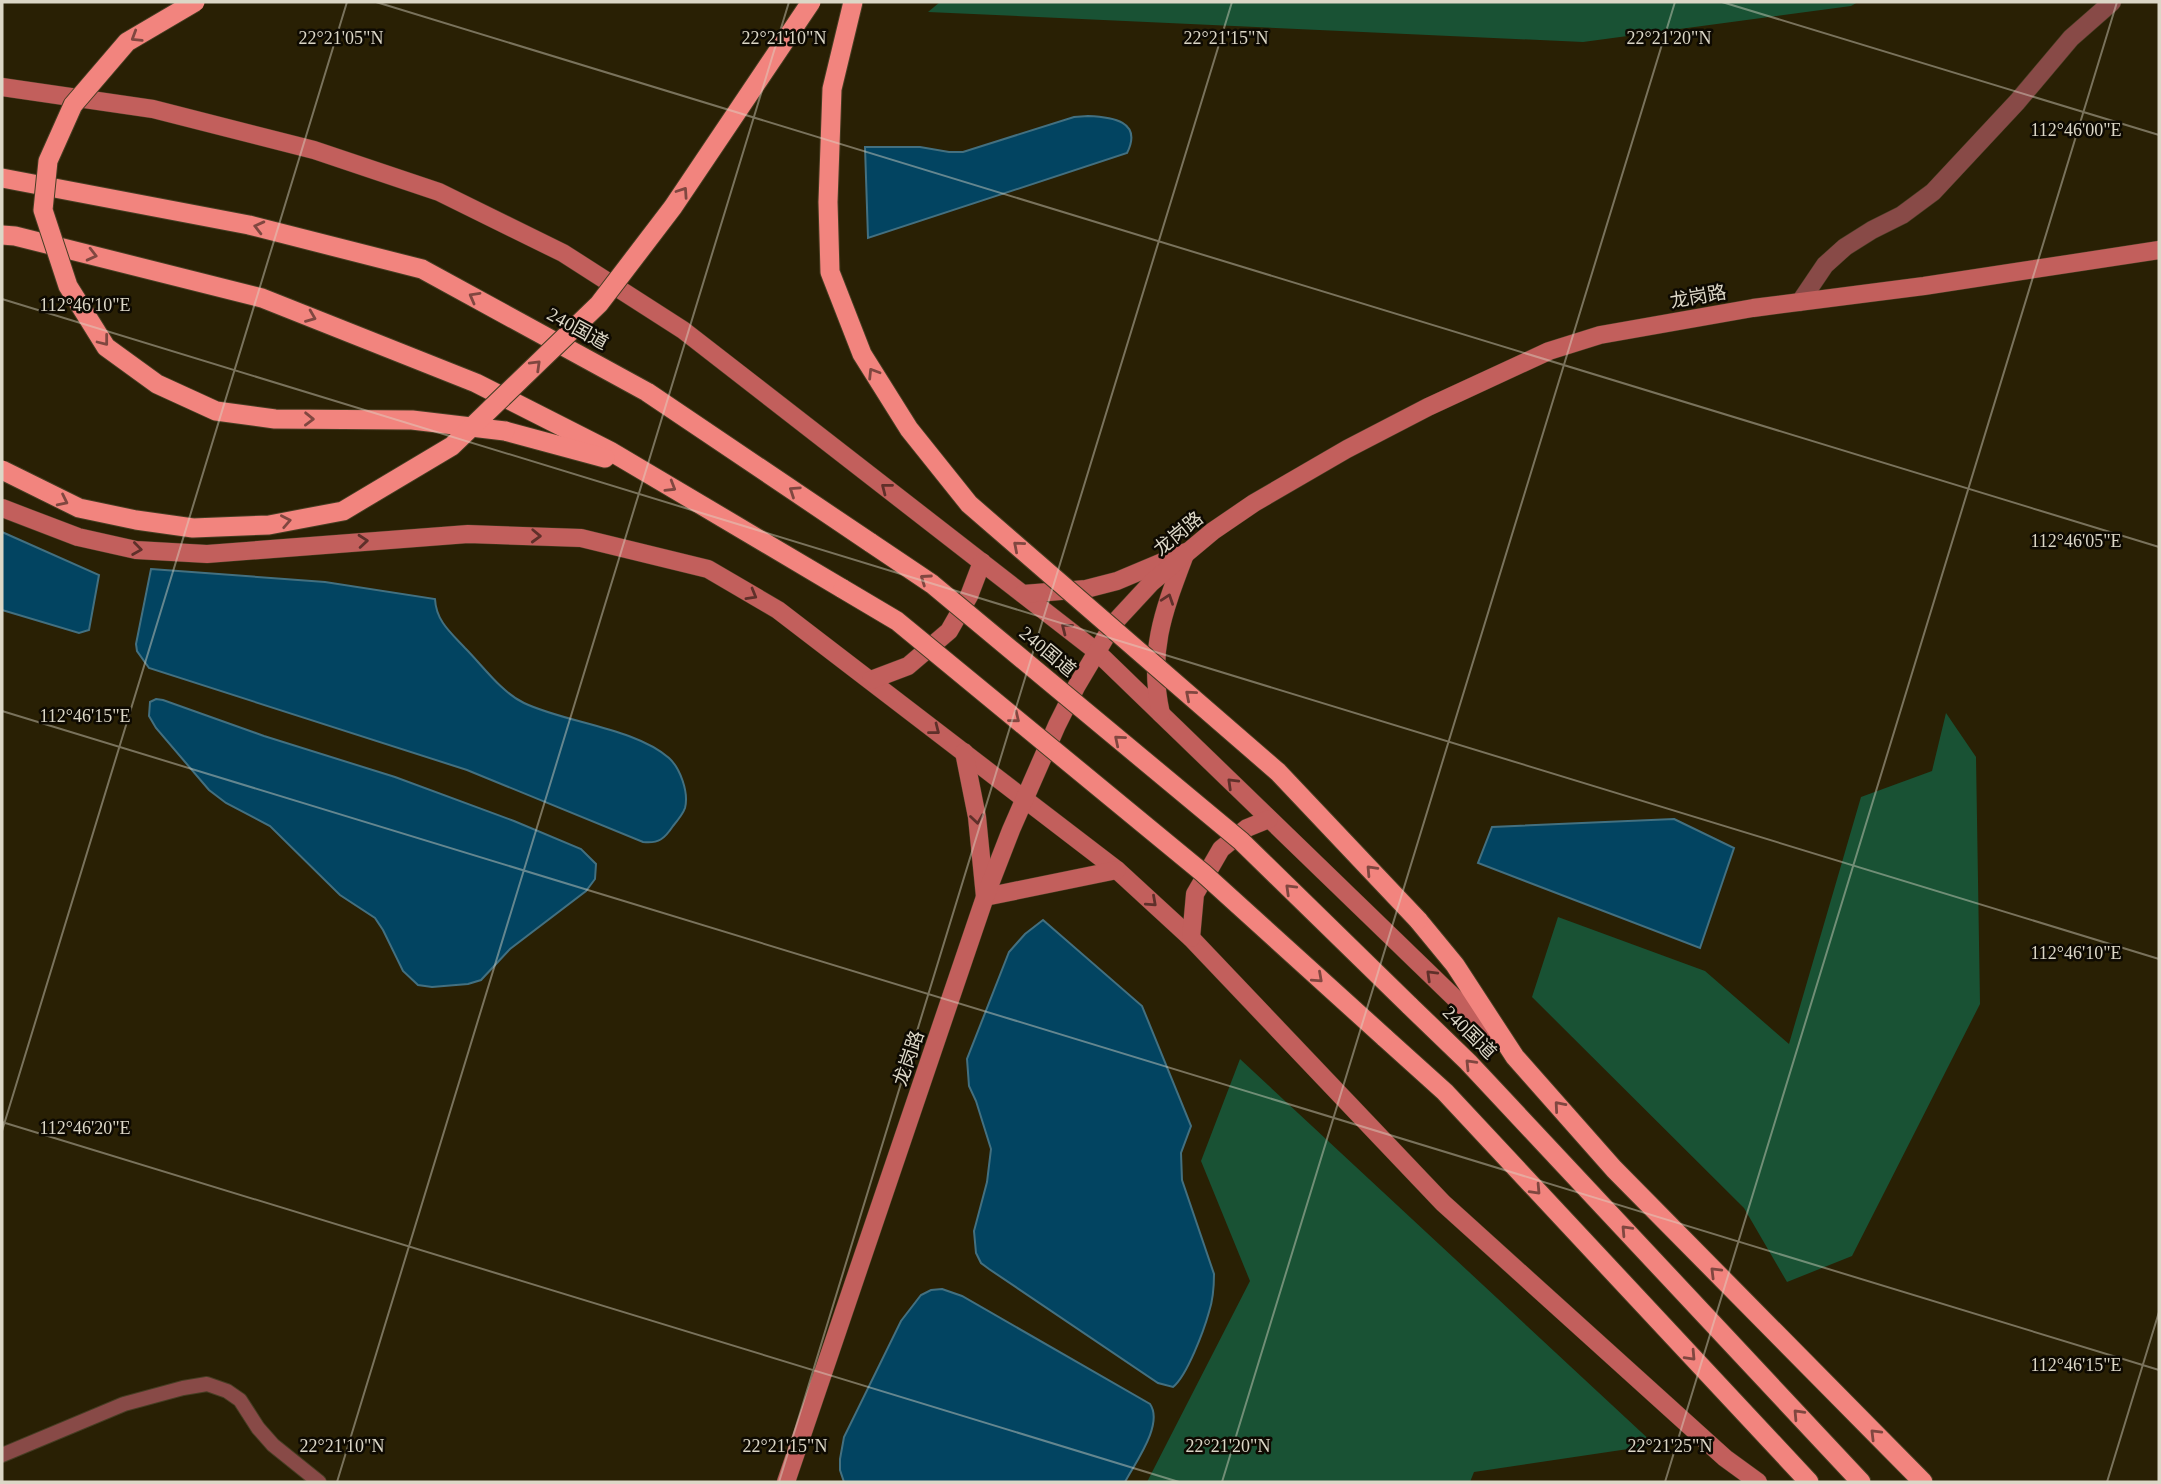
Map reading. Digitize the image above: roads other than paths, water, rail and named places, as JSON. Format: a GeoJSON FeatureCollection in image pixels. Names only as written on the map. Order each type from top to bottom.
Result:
{"type":"FeatureCollection","features":[{"type":"Feature","properties":{"kind":"highway"},"geometry":{"type":"LineString","coordinates":[[195,2],[127,42],[74,105],[48,161],[43,210],[68,286],[106,347],[157,384],[216,411],[275,419],[412,420],[505,431],[634,465]]}},
{"type":"Feature","properties":{"kind":"highway"},"geometry":{"type":"LineString","coordinates":[[2,470],[79,508],[193,528],[269,525],[343,510],[452,446],[599,304],[673,207],[811,2]]}},
{"type":"Feature","properties":{"kind":"highway"},"geometry":{"type":"LineString","coordinates":[[853,2],[832,89],[828,202],[830,272],[862,354],[909,429],[969,503],[1278,772],[1418,920],[1455,965],[1515,1057],[1614,1169],[1923,1482]]}},
{"type":"Feature","properties":{"kind":"highway","name":"240国道"},"geometry":{"type":"LineString","coordinates":[[2,178],[250,225],[422,269],[647,392],[932,584],[1241,841],[1478,1072],[1861,1482]]}},
{"type":"Feature","properties":{"kind":"highway"},"geometry":{"type":"LineString","coordinates":[[2,235],[28,239],[262,298],[476,383],[610,451],[897,621],[1203,873],[1445,1092],[1809,1482]]}},
{"type":"Feature","properties":{"kind":"main road"},"geometry":{"type":"LineString","coordinates":[[2,87],[153,109],[314,150],[439,192],[563,253],[683,330],[1096,651],[1515,1057]]}},
{"type":"Feature","properties":{"kind":"main road","name":"龙岗路"},"geometry":{"type":"LineString","coordinates":[[786,1482],[985,897],[1024,799],[1056,725],[1096,651],[1128,606],[1186,552],[1255,503],[1347,449],[1428,407],[1549,351],[1600,335],[1800,302],[2159,250]]}},
{"type":"Feature","properties":{"kind":"main road"},"geometry":{"type":"LineString","coordinates":[[2,508],[78,537],[136,550],[206,554],[468,534],[581,538],[708,569],[778,610],[1117,870],[1191,938],[1443,1203],[1725,1458],[1758,1482]]}},
{"type":"Feature","properties":{"kind":"main road"},"geometry":{"type":"LineString","coordinates":[[1023,594],[1086,589],[1117,581],[1186,552]]}},
{"type":"Feature","properties":{"kind":"main road"},"geometry":{"type":"LineString","coordinates":[[1161,714],[1155,689],[1158,634],[1166,604],[1186,552]]}},
{"type":"Feature","properties":{"kind":"main road"},"geometry":{"type":"LineString","coordinates":[[871,680],[908,666],[949,631],[969,596],[982,562]]}},
{"type":"Feature","properties":{"kind":"main road"},"geometry":{"type":"LineString","coordinates":[[964,752],[977,817],[985,897],[1117,870]]}},
{"type":"Feature","properties":{"kind":"main road"},"geometry":{"type":"LineString","coordinates":[[1191,938],[1195,894],[1221,849],[1247,828],[1269,819]]}},
{"type":"Feature","properties":{"kind":"street"},"geometry":{"type":"LineString","coordinates":[[1800,302],[1825,265],[1845,247],[1902,215],[1933,192],[2017,102],[2071,38],[2112,2]]}},
{"type":"Feature","properties":{"kind":"street"},"geometry":{"type":"LineString","coordinates":[[2,1455],[124,1404],[207,1384],[227,1391],[240,1400],[273,1445],[319,1482]]}},
{"type":"Feature","properties":{"kind":"water"},"geometry":{"type":"Polygon","coordinates":[[[1074,117],[1115,120],[1128,127],[1131,142],[1127,153],[868,238],[865,147],[920,147],[963,152],[1074,117]]]}},
{"type":"Feature","properties":{"kind":"water"},"geometry":{"type":"Polygon","coordinates":[[[2,532],[99,575],[89,630],[79,633],[2,610],[2,532]]]}},
{"type":"Feature","properties":{"kind":"water"},"geometry":{"type":"Polygon","coordinates":[[[151,569],[325,582],[435,599],[438,614],[450,632],[493,678],[516,698],[541,710],[638,740],[669,758],[683,781],[686,795],[684,810],[664,837],[653,842],[643,842],[467,770],[149,668],[137,651],[136,644],[151,569]]]}},
{"type":"Feature","properties":{"kind":"water"},"geometry":{"type":"Polygon","coordinates":[[[156,699],[395,777],[514,821],[581,849],[596,864],[595,879],[586,891],[510,949],[481,980],[468,984],[432,987],[418,985],[403,971],[375,918],[340,895],[270,826],[226,803],[209,790],[156,728],[149,716],[150,702],[156,699]]]}},
{"type":"Feature","properties":{"kind":"water"},"geometry":{"type":"Polygon","coordinates":[[[1674,819],[1734,848],[1700,948],[1478,863],[1492,827],[1674,819]]]}},
{"type":"Feature","properties":{"kind":"water"},"geometry":{"type":"Polygon","coordinates":[[[1043,920],[1142,1006],[1191,1126],[1181,1153],[1182,1180],[1214,1274],[1210,1307],[1199,1341],[1184,1373],[1173,1387],[1158,1383],[989,1269],[981,1263],[976,1253],[974,1231],[987,1182],[991,1149],[969,1086],[967,1059],[1009,952],[1025,934],[1043,920]]]}},
{"type":"Feature","properties":{"kind":"water"},"geometry":{"type":"Polygon","coordinates":[[[942,1289],[962,1296],[1150,1404],[1153,1412],[1151,1432],[1125,1482],[844,1482],[840,1459],[844,1437],[901,1321],[921,1295],[942,1289]]]}}]}
